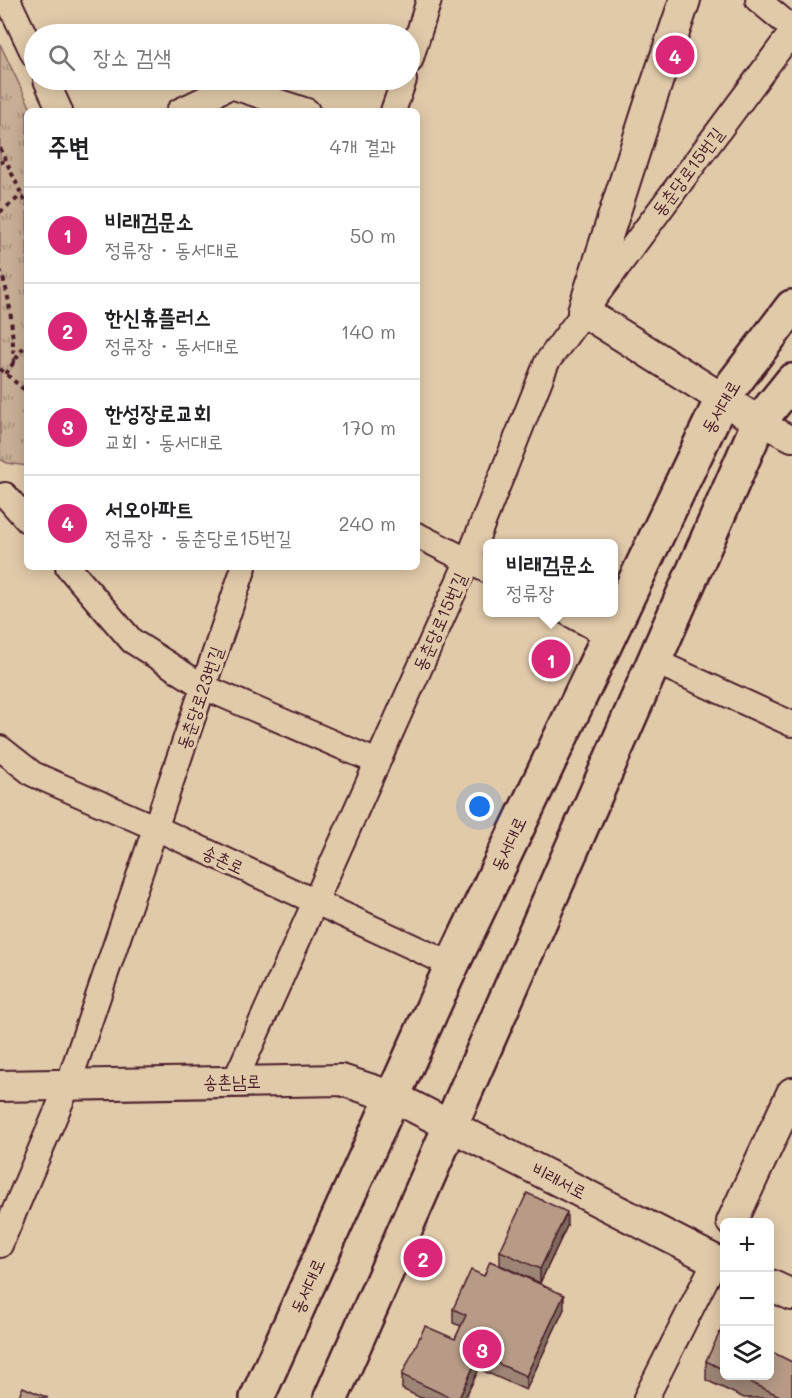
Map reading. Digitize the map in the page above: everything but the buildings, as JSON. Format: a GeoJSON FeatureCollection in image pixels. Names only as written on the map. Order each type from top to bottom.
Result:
{"type":"FeatureCollection","features":[{"type":"Feature","properties":{"kind":"main road","name":"동서대로"},"geometry":{"type":"LineString","coordinates":[[618,614],[722,399],[792,307]]}},
{"type":"Feature","properties":{"kind":"main road"},"geometry":{"type":"LineString","coordinates":[[338,1396],[451,1125],[759,422],[792,381]]}},
{"type":"Feature","properties":{"kind":"main road","name":"동서대로"},"geometry":{"type":"LineString","coordinates":[[257,1398],[452,965],[617,617]]}},
{"type":"Feature","properties":{"kind":"street"},"geometry":{"type":"LineString","coordinates":[[420,29],[429,0]]}},
{"type":"Feature","properties":{"kind":"street","name":"동춘당로15번길"},"geometry":{"type":"LineString","coordinates":[[584,312],[685,0]]}},
{"type":"Feature","properties":{"kind":"street"},"geometry":{"type":"LineString","coordinates":[[758,0],[792,30]]}},
{"type":"Feature","properties":{"kind":"street"},"geometry":{"type":"LineString","coordinates":[[11,1],[24,32]]}},
{"type":"Feature","properties":{"kind":"street","name":"동춘당로15번길"},"geometry":{"type":"LineString","coordinates":[[487,539],[547,362],[792,30]]}},
{"type":"Feature","properties":{"kind":"street"},"geometry":{"type":"LineString","coordinates":[[51,90],[59,108]]}},
{"type":"Feature","properties":{"kind":"street"},"geometry":{"type":"LineString","coordinates":[[185,108],[223,90]]}},
{"type":"Feature","properties":{"kind":"street"},"geometry":{"type":"LineString","coordinates":[[243,90],[298,108]]}},
{"type":"Feature","properties":{"kind":"street"},"geometry":{"type":"LineString","coordinates":[[394,108],[400,90]]}},
{"type":"Feature","properties":{"kind":"street"},"geometry":{"type":"LineString","coordinates":[[584,312],[759,422],[792,438]]}},
{"type":"Feature","properties":{"kind":"street"},"geometry":{"type":"LineString","coordinates":[[11,492],[24,515]]}},
{"type":"Feature","properties":{"kind":"street"},"geometry":{"type":"LineString","coordinates":[[420,537],[478,566]]}},
{"type":"Feature","properties":{"kind":"street","name":"동춘당로15번길"},"geometry":{"type":"LineString","coordinates":[[234,1083],[377,762],[478,566],[483,551]]}},
{"type":"Feature","properties":{"kind":"street"},"geometry":{"type":"LineString","coordinates":[[71,570],[132,641],[204,687],[377,762]]}},
{"type":"Feature","properties":{"kind":"street","name":"동춘당로23번길"},"geometry":{"type":"LineString","coordinates":[[156,828],[243,570]]}},
{"type":"Feature","properties":{"kind":"street"},"geometry":{"type":"LineString","coordinates":[[575,617],[608,635]]}},
{"type":"Feature","properties":{"kind":"street"},"geometry":{"type":"LineString","coordinates":[[654,661],[792,724]]}},
{"type":"Feature","properties":{"kind":"street","name":"송촌로"},"geometry":{"type":"LineString","coordinates":[[0,748],[33,774],[156,828],[452,965]]}},
{"type":"Feature","properties":{"kind":"street"},"geometry":{"type":"LineString","coordinates":[[0,1245],[68,1085],[156,828]]}},
{"type":"Feature","properties":{"kind":"street","name":"송촌남로"},"geometry":{"type":"LineString","coordinates":[[0,1086],[341,1080],[394,1097]]}},
{"type":"Feature","properties":{"kind":"street"},"geometry":{"type":"LineString","coordinates":[[734,1218],[792,1093]]}},
{"type":"Feature","properties":{"kind":"street","name":"비래서로"},"geometry":{"type":"LineString","coordinates":[[394,1097],[720,1255]]}},
{"type":"Feature","properties":{"kind":"street"},"geometry":{"type":"LineString","coordinates":[[646,1398],[720,1257]]}},
{"type":"Feature","properties":{"kind":"street"},"geometry":{"type":"LineString","coordinates":[[774,1287],[792,1294]]}},
{"type":"Feature","properties":{"kind":"path"},"geometry":{"type":"LineString","coordinates":[[0,148],[24,199]]}},
{"type":"Feature","properties":{"kind":"path"},"geometry":{"type":"LineString","coordinates":[[0,163],[6,160]]}},
{"type":"Feature","properties":{"kind":"path"},"geometry":{"type":"LineString","coordinates":[[0,212],[22,195]]}},
{"type":"Feature","properties":{"kind":"path"},"geometry":{"type":"LineString","coordinates":[[0,270],[6,285],[12,320],[14,363]]}},
{"type":"Feature","properties":{"kind":"path"},"geometry":{"type":"LineString","coordinates":[[6,374],[24,347]]}},
{"type":"Feature","properties":{"kind":"path"},"geometry":{"type":"LineString","coordinates":[[0,369],[24,389]]}},
{"type":"Feature","properties":{"kind":"green space"},"geometry":{"type":"Polygon","coordinates":[[[0,44],[31,108],[24,108],[24,466],[7,463],[0,459],[0,44]]]}},
{"type":"Feature","properties":{"kind":"place","name":"서오아파트"},"geometry":{"type":"Point","coordinates":[675,55]}},
{"type":"Feature","properties":{"kind":"place","name":"비래검문소"},"geometry":{"type":"Point","coordinates":[551,659]}},
{"type":"Feature","properties":{"kind":"place","name":"한신휴플러스"},"geometry":{"type":"Point","coordinates":[423,1258]}},
{"type":"Feature","properties":{"kind":"place","name":"한성장로교회"},"geometry":{"type":"Point","coordinates":[482,1349]}}]}
